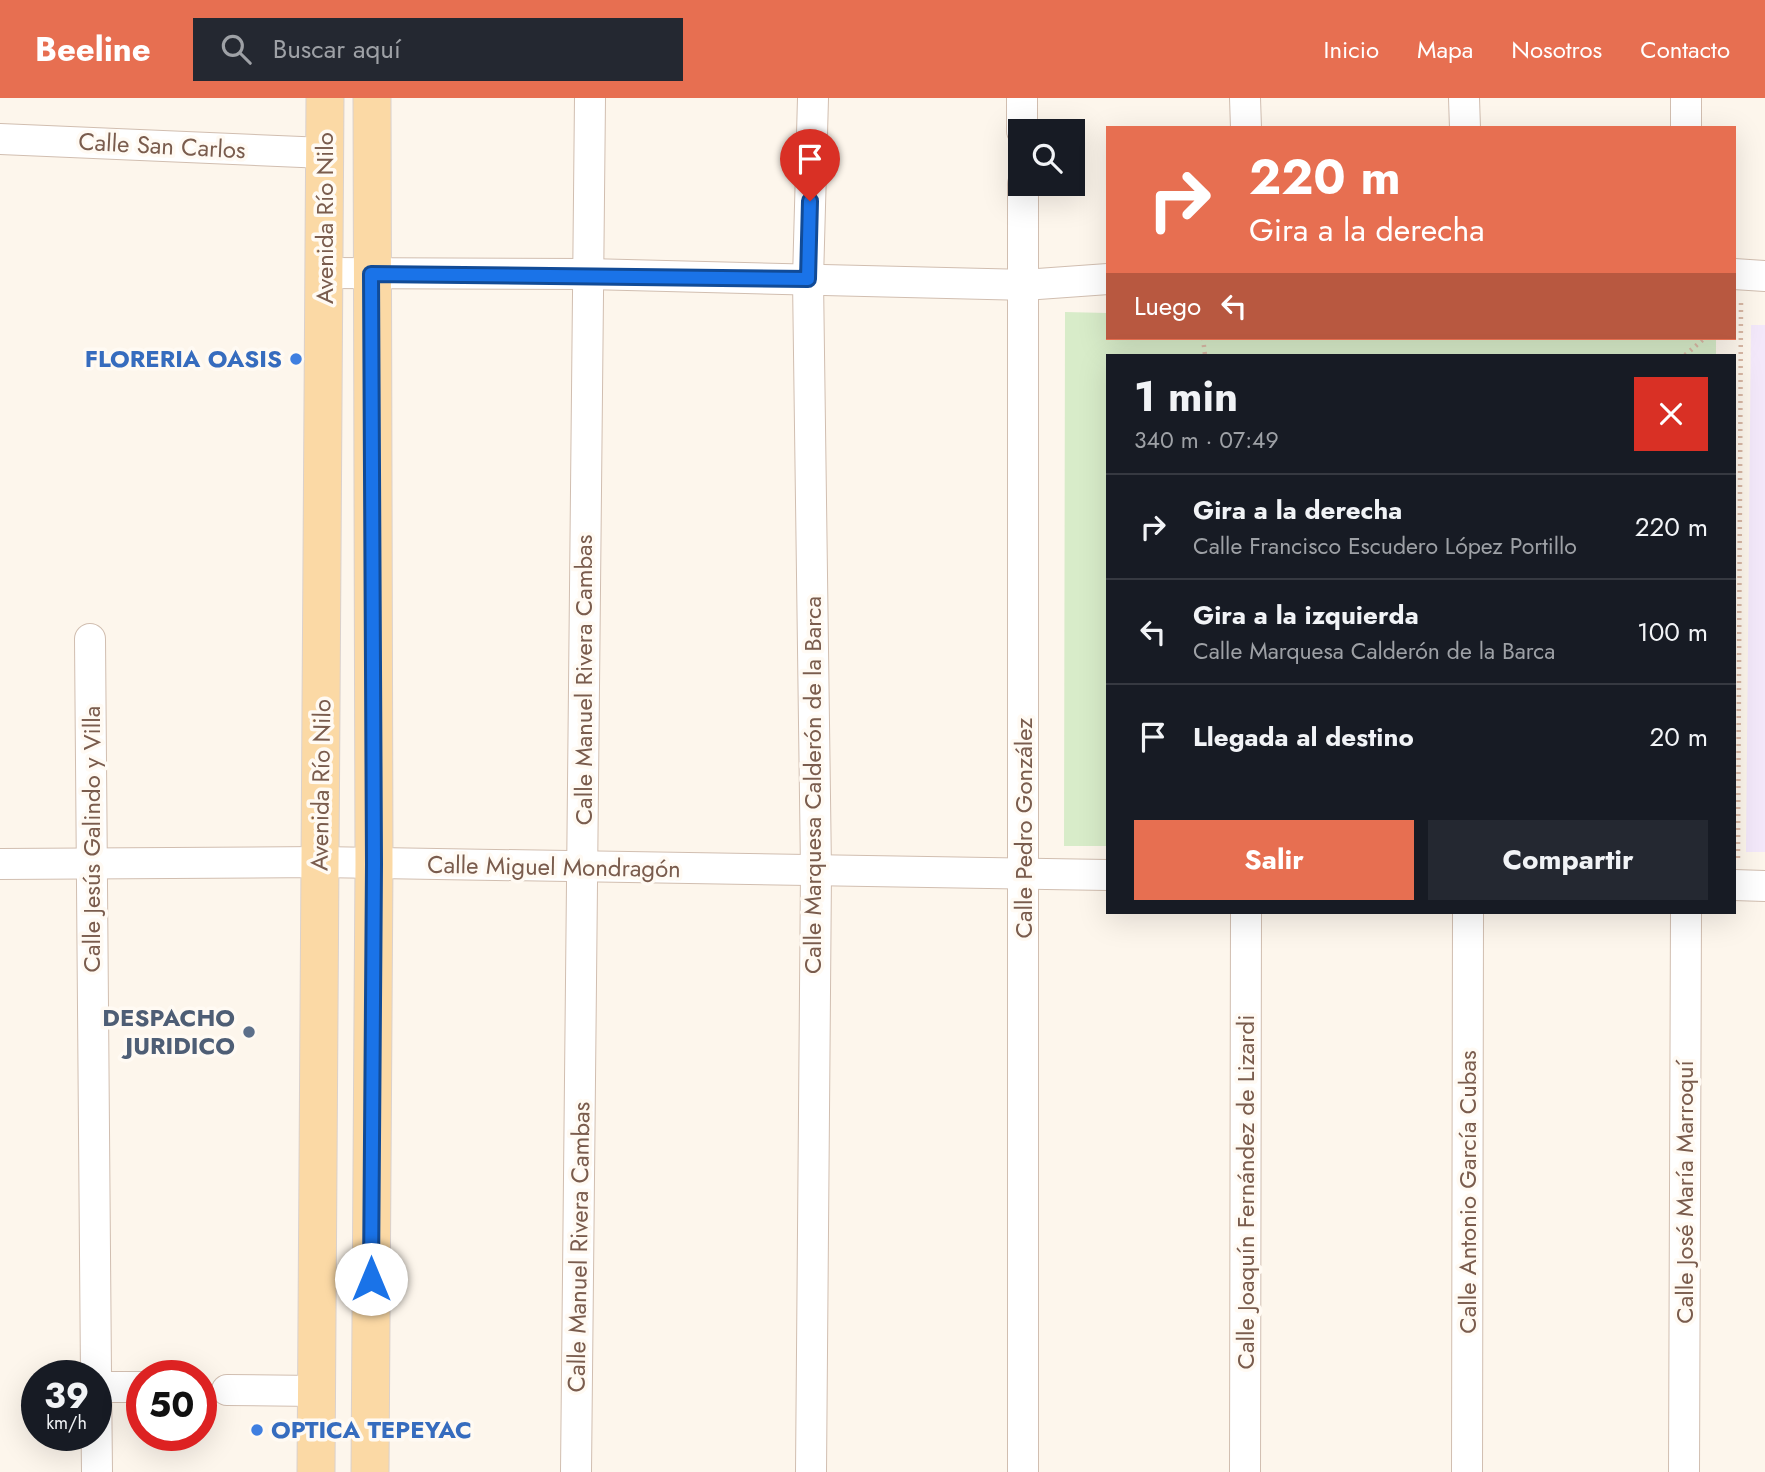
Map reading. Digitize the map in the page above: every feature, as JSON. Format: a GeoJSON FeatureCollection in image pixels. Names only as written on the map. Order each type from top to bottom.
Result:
{"type":"FeatureCollection","features":[{"type":"Feature","properties":{"kind":"main road","name":"Avenida Río Nilo"},"geometry":{"type":"LineString","coordinates":[[316,1472],[326,272],[325,98]]}},
{"type":"Feature","properties":{"kind":"main road","name":"Avenida Río Nilo"},"geometry":{"type":"LineString","coordinates":[[370,1472],[374,864],[372,98]]}},
{"type":"Feature","properties":{"kind":"street","name":"Calle Manuel Rivera Cambas"},"geometry":{"type":"LineString","coordinates":[[576,1472],[590,98]]}},
{"type":"Feature","properties":{"kind":"street","name":"Calle Marquesa Calderón de la Barca"},"geometry":{"type":"LineString","coordinates":[[811,1472],[816,871],[808,279],[813,98]]}},
{"type":"Feature","properties":{"kind":"street"},"geometry":{"type":"LineString","coordinates":[[1022,98],[1022,119]]}},
{"type":"Feature","properties":{"kind":"street"},"geometry":{"type":"LineString","coordinates":[[1245,98],[1246,126]]}},
{"type":"Feature","properties":{"kind":"street"},"geometry":{"type":"LineString","coordinates":[[1464,98],[1465,126]]}},
{"type":"Feature","properties":{"kind":"street"},"geometry":{"type":"LineString","coordinates":[[1686,98],[1686,126]]}},
{"type":"Feature","properties":{"kind":"street","name":"Calle San Carlos"},"geometry":{"type":"LineString","coordinates":[[0,139],[325,153]]}},
{"type":"Feature","properties":{"kind":"street","name":"Calle Pedro González"},"geometry":{"type":"LineString","coordinates":[[1023,196],[1023,1472]]}},
{"type":"Feature","properties":{"kind":"street"},"geometry":{"type":"LineString","coordinates":[[326,272],[588,274],[1024,285],[1106,279]]}},
{"type":"Feature","properties":{"kind":"street","name":"Calle Jesús Galindo y Villa"},"geometry":{"type":"LineString","coordinates":[[90,639],[96,1360]]}},
{"type":"Feature","properties":{"kind":"street","name":"Calle Miguel Mondragón"},"geometry":{"type":"LineString","coordinates":[[0,864],[320,862],[1106,875]]}},
{"type":"Feature","properties":{"kind":"street","name":"Calle Joaquín Fernández de Lizardi"},"geometry":{"type":"LineString","coordinates":[[1245,1472],[1247,914]]}},
{"type":"Feature","properties":{"kind":"street","name":"Calle Antonio García Cubas"},"geometry":{"type":"LineString","coordinates":[[1467,1472],[1468,914]]}},
{"type":"Feature","properties":{"kind":"street","name":"Calle José María Marroquí"},"geometry":{"type":"LineString","coordinates":[[1684,1472],[1686,914]]}},
{"type":"Feature","properties":{"kind":"street"},"geometry":{"type":"LineString","coordinates":[[227,1390],[316,1391]]}},
{"type":"Feature","properties":{"kind":"street","name":"Calle Jesús Galindo y Villa"},"geometry":{"type":"LineString","coordinates":[[97,1451],[97,1472]]}},
{"type":"Feature","properties":{"kind":"path"},"geometry":{"type":"LineString","coordinates":[[1746,886],[1737,400],[1741,307],[1747,275]]}},
{"type":"Feature","properties":{"kind":"path"},"geometry":{"type":"LineString","coordinates":[[1736,311],[1741,307]]}},
{"type":"Feature","properties":{"kind":"path"},"geometry":{"type":"LineString","coordinates":[[1686,354],[1703,340]]}},
{"type":"Feature","properties":{"kind":"shaded area"},"geometry":{"type":"Polygon","coordinates":[[[1751,325],[1765,325],[1765,852],[1746,852],[1751,325]]]}},
{"type":"Feature","properties":{"kind":"green space"},"geometry":{"type":"Polygon","coordinates":[[[1065,312],[1106,313],[1106,340],[1716,340],[1716,354],[1106,354],[1106,846],[1064,846],[1065,312]]]}},
{"type":"Feature","properties":{"kind":"place","name":"FLORERIA OASIS"},"geometry":{"type":"Point","coordinates":[296,359]}},
{"type":"Feature","properties":{"kind":"place","name":"DESPACHO JURIDICO"},"geometry":{"type":"Point","coordinates":[249,1032]}},
{"type":"Feature","properties":{"kind":"place","name":"OPTICA TEPEYAC"},"geometry":{"type":"Point","coordinates":[257,1430]}},
{"type":"Feature","properties":{"kind":"route"},"geometry":{"type":"LineString","coordinates":[[371,1279],[374,864],[371,274],[588,274],[808,279],[810,201]]}}]}
